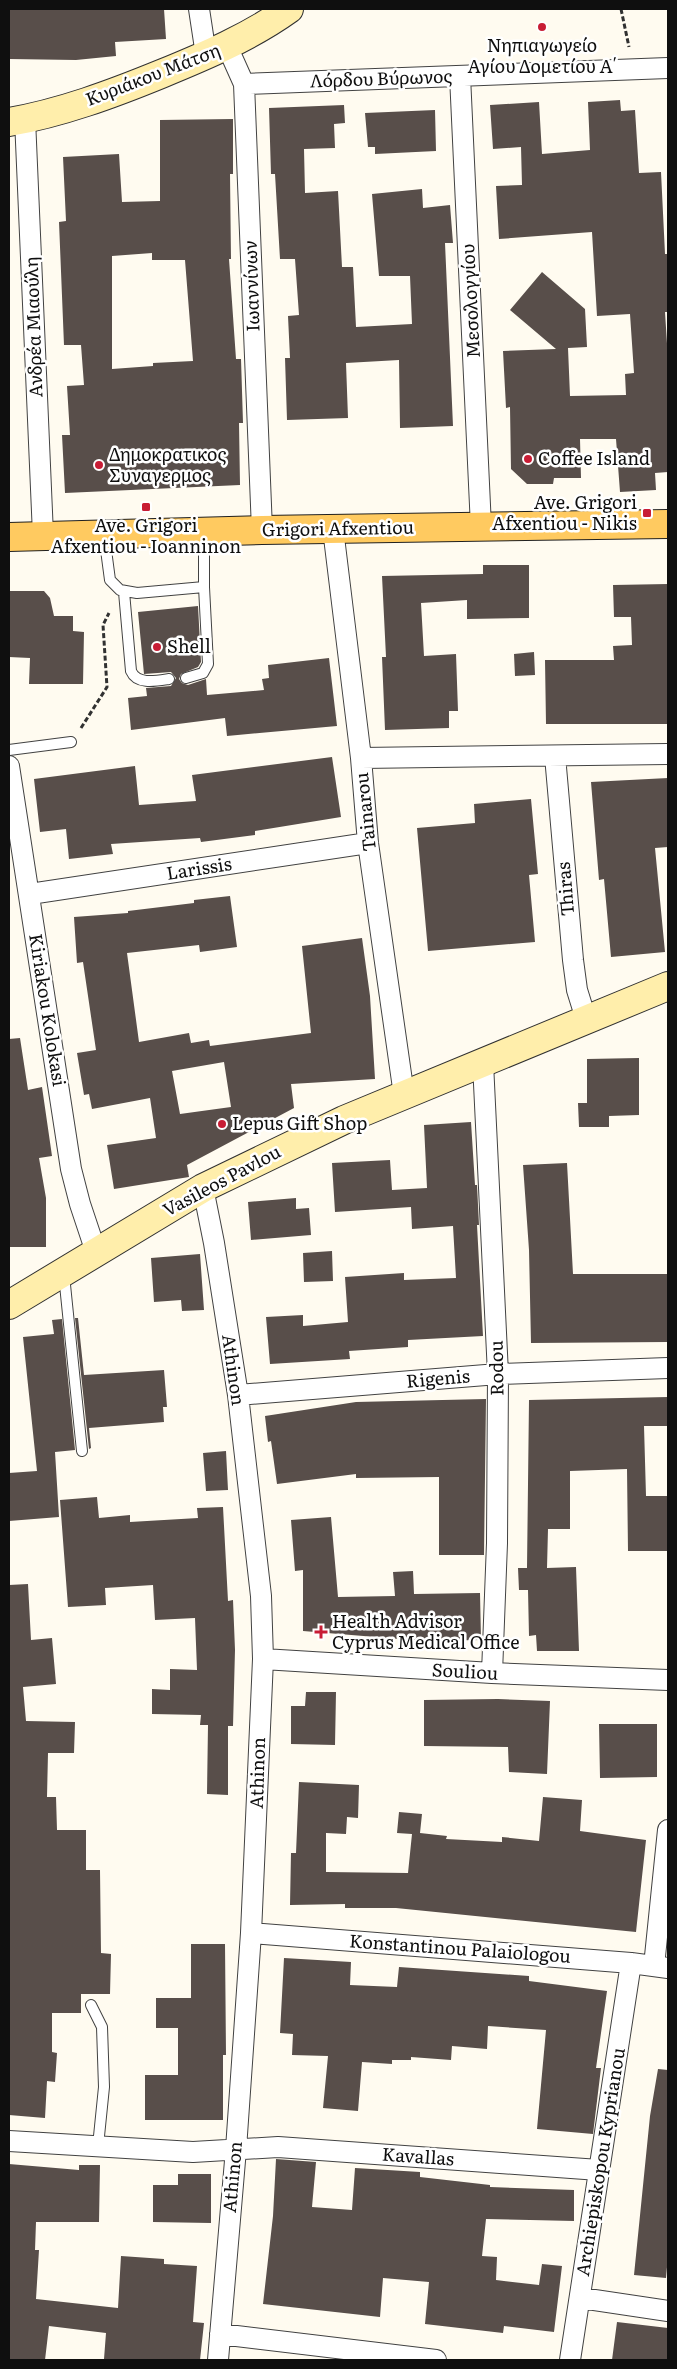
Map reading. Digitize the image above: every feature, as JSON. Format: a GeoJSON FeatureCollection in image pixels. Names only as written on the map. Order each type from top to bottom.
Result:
{"type":"FeatureCollection","features":[{"type":"Feature","properties":{"kind":"main road","name":"Grigori Afxentiou"},"geometry":{"type":"LineString","coordinates":[[9,537],[262,530],[668,524]]}},
{"type":"Feature","properties":{"kind":"street","name":"Ιωαννίνων"},"geometry":{"type":"LineString","coordinates":[[199,9],[216,51],[244,84],[262,530]]}},
{"type":"Feature","properties":{"kind":"street","name":"Κυριάκου Μάτση"},"geometry":{"type":"LineString","coordinates":[[17,121],[107,96],[216,51],[289,9]]}},
{"type":"Feature","properties":{"kind":"street","name":"Λόρδου Βύρωνος"},"geometry":{"type":"LineString","coordinates":[[244,84],[668,68]]}},
{"type":"Feature","properties":{"kind":"street","name":"Μεσολογγίου"},"geometry":{"type":"LineString","coordinates":[[460,76],[481,527]]}},
{"type":"Feature","properties":{"kind":"street","name":"Ανδρέα Μιαούλη"},"geometry":{"type":"LineString","coordinates":[[17,121],[43,535]]}},
{"type":"Feature","properties":{"kind":"street","name":"Tainarou"},"geometry":{"type":"LineString","coordinates":[[333,530],[368,843],[404,1095]]}},
{"type":"Feature","properties":{"kind":"street"},"geometry":{"type":"LineString","coordinates":[[360,758],[668,754]]}},
{"type":"Feature","properties":{"kind":"street","name":"Thiras"},"geometry":{"type":"LineString","coordinates":[[554,756],[573,960],[577,990],[586,1019]]}},
{"type":"Feature","properties":{"kind":"street","name":"Kiriakou Kolokasi"},"geometry":{"type":"LineString","coordinates":[[9,766],[71,1169],[96,1252]]}},
{"type":"Feature","properties":{"kind":"street","name":"Larissis"},"geometry":{"type":"LineString","coordinates":[[30,894],[368,843]]}},
{"type":"Feature","properties":{"kind":"street","name":"Vasileos Pavlou"},"geometry":{"type":"LineString","coordinates":[[9,1305],[203,1188],[344,1120],[668,986]]}},
{"type":"Feature","properties":{"kind":"street","name":"Rodou"},"geometry":{"type":"LineString","coordinates":[[482,1063],[498,1374],[497,1543],[492,1674]]}},
{"type":"Feature","properties":{"kind":"street","name":"Athinon"},"geometry":{"type":"LineString","coordinates":[[203,1188],[214,1243],[238,1395],[261,1596],[263,1658],[251,1933],[236,2149],[218,2360]]}},
{"type":"Feature","properties":{"kind":"street","name":"Rigenis"},"geometry":{"type":"LineString","coordinates":[[238,1395],[498,1374],[668,1368]]}},
{"type":"Feature","properties":{"kind":"street","name":"Souliou"},"geometry":{"type":"LineString","coordinates":[[263,1658],[492,1674],[668,1680]]}},
{"type":"Feature","properties":{"kind":"street"},"geometry":{"type":"LineString","coordinates":[[661,1967],[668,1830]]}},
{"type":"Feature","properties":{"kind":"street","name":"Konstantinou Palaiologou"},"geometry":{"type":"LineString","coordinates":[[251,1933],[632,1963],[661,1967]]}},
{"type":"Feature","properties":{"kind":"street","name":"Archiepiskopou Kyprianou"},"geometry":{"type":"LineString","coordinates":[[570,2360],[632,1963]]}},
{"type":"Feature","properties":{"kind":"street","name":"Kavallas"},"geometry":{"type":"LineString","coordinates":[[9,2141],[193,2152],[278,2147],[599,2170]]}},
{"type":"Feature","properties":{"kind":"street"},"geometry":{"type":"LineString","coordinates":[[581,2298],[668,2311]]}},
{"type":"Feature","properties":{"kind":"street"},"geometry":{"type":"LineString","coordinates":[[220,2334],[436,2360]]}},
{"type":"Feature","properties":{"kind":"lane"},"geometry":{"type":"LineString","coordinates":[[186,678],[203,673],[208,664],[204,587],[204,532]]}},
{"type":"Feature","properties":{"kind":"lane"},"geometry":{"type":"LineString","coordinates":[[104,534],[110,580],[122,591],[131,671],[134,677],[139,680],[169,679]]}},
{"type":"Feature","properties":{"kind":"lane"},"geometry":{"type":"LineString","coordinates":[[122,591],[204,587]]}},
{"type":"Feature","properties":{"kind":"lane"},"geometry":{"type":"LineString","coordinates":[[9,750],[71,742]]}},
{"type":"Feature","properties":{"kind":"lane"},"geometry":{"type":"LineString","coordinates":[[63,1272],[82,1451]]}},
{"type":"Feature","properties":{"kind":"lane"},"geometry":{"type":"LineString","coordinates":[[91,2005],[102,2027],[104,2087],[98,2146]]}},
{"type":"Feature","properties":{"kind":"path"},"geometry":{"type":"LineString","coordinates":[[621,9],[634,69]]}},
{"type":"Feature","properties":{"kind":"path"},"geometry":{"type":"LineString","coordinates":[[71,742],[107,687],[103,626],[122,591]]}},
{"type":"Feature","properties":{"kind":"building"},"geometry":{"type":"Polygon","coordinates":[[[9,9],[164,9],[166,39],[115,42],[116,56],[76,60],[9,59],[9,9]]]}},
{"type":"Feature","properties":{"kind":"building"},"geometry":{"type":"Polygon","coordinates":[[[620,100],[621,111],[635,110],[639,173],[661,172],[665,254],[668,254],[668,312],[665,312],[668,359],[668,472],[655,473],[656,490],[620,492],[616,439],[580,439],[581,478],[554,478],[553,484],[527,484],[511,469],[510,407],[506,408],[503,351],[556,349],[510,310],[542,272],[585,309],[587,347],[568,348],[570,396],[626,395],[625,374],[634,373],[630,314],[597,316],[592,232],[499,239],[496,186],[522,185],[521,147],[493,149],[490,105],[539,102],[542,154],[590,150],[588,102],[620,100]]]}},
{"type":"Feature","properties":{"kind":"building"},"geometry":{"type":"Polygon","coordinates":[[[344,105],[345,123],[334,124],[335,148],[304,149],[305,193],[338,191],[342,267],[353,267],[356,327],[412,324],[410,276],[379,276],[372,194],[422,189],[423,208],[450,205],[453,243],[445,243],[453,426],[400,428],[399,360],[346,363],[348,418],[287,420],[285,358],[290,358],[288,316],[299,315],[295,259],[280,259],[275,174],[271,174],[269,108],[344,105]]]}},
{"type":"Feature","properties":{"kind":"building"},"geometry":{"type":"Polygon","coordinates":[[[435,110],[436,151],[375,154],[375,147],[368,147],[365,113],[435,110]]]}},
{"type":"Feature","properties":{"kind":"building"},"geometry":{"type":"Polygon","coordinates":[[[233,119],[233,174],[230,174],[231,259],[229,259],[236,359],[241,359],[243,423],[239,423],[240,485],[65,493],[62,435],[70,435],[67,386],[84,385],[81,345],[64,345],[59,222],[66,221],[63,157],[119,154],[122,202],[160,201],[160,120],[233,119]],[[152,253],[112,256],[112,369],[153,366],[153,363],[193,361],[185,260],[152,260],[152,253]]]}},
{"type":"Feature","properties":{"kind":"building"},"geometry":{"type":"Polygon","coordinates":[[[483,565],[529,565],[529,618],[467,619],[467,600],[421,603],[424,656],[456,654],[458,711],[449,711],[449,728],[385,730],[382,657],[386,657],[382,576],[483,574],[483,565]]]}},
{"type":"Feature","properties":{"kind":"building"},"geometry":{"type":"Polygon","coordinates":[[[668,584],[668,724],[546,724],[545,660],[614,660],[613,646],[632,645],[631,617],[614,617],[613,585],[668,584]]]}},
{"type":"Feature","properties":{"kind":"building"},"geometry":{"type":"Polygon","coordinates":[[[9,591],[44,591],[50,598],[54,616],[73,616],[73,631],[84,632],[83,684],[29,684],[30,658],[9,657],[9,591]]]}},
{"type":"Feature","properties":{"kind":"building"},"geometry":{"type":"Polygon","coordinates":[[[198,606],[201,662],[198,667],[181,674],[179,679],[182,683],[188,685],[206,679],[207,695],[264,690],[262,679],[269,678],[268,665],[329,658],[337,726],[227,736],[225,718],[131,730],[128,698],[147,696],[146,688],[171,686],[176,678],[171,672],[144,674],[138,612],[198,606]]]}},
{"type":"Feature","properties":{"kind":"building"},"geometry":{"type":"Polygon","coordinates":[[[534,652],[535,675],[515,676],[514,654],[534,652]]]}},
{"type":"Feature","properties":{"kind":"building"},"geometry":{"type":"Polygon","coordinates":[[[332,757],[341,817],[255,831],[255,835],[201,842],[200,838],[111,844],[113,854],[69,859],[66,829],[40,832],[34,779],[135,766],[139,805],[196,801],[192,775],[332,757]]]}},
{"type":"Feature","properties":{"kind":"building"},"geometry":{"type":"Polygon","coordinates":[[[668,778],[668,847],[655,848],[665,952],[611,957],[604,879],[599,880],[591,782],[668,778]]]}},
{"type":"Feature","properties":{"kind":"building"},"geometry":{"type":"Polygon","coordinates":[[[531,799],[538,874],[529,875],[535,942],[428,951],[417,828],[475,823],[474,804],[531,799]]]}},
{"type":"Feature","properties":{"kind":"building"},"geometry":{"type":"Polygon","coordinates":[[[230,896],[237,947],[200,952],[199,945],[127,953],[139,1042],[189,1033],[191,1043],[209,1040],[210,1046],[311,1033],[302,946],[362,938],[370,996],[375,1079],[291,1084],[294,1108],[187,1165],[189,1177],[114,1189],[107,1145],[156,1138],[150,1098],[92,1109],[89,1094],[84,1095],[77,1053],[96,1050],[83,962],[77,963],[74,917],[128,913],[128,911],[194,903],[194,900],[230,896]],[[224,1062],[172,1071],[180,1114],[231,1107],[224,1062]]]}},
{"type":"Feature","properties":{"kind":"building"},"geometry":{"type":"Polygon","coordinates":[[[20,1038],[28,1090],[42,1087],[52,1156],[39,1158],[46,1198],[46,1247],[9,1247],[9,1039],[20,1038]]]}},
{"type":"Feature","properties":{"kind":"building"},"geometry":{"type":"Polygon","coordinates":[[[639,1058],[639,1115],[609,1116],[609,1127],[579,1127],[578,1103],[587,1103],[587,1059],[639,1058]]]}},
{"type":"Feature","properties":{"kind":"building"},"geometry":{"type":"Polygon","coordinates":[[[471,1122],[475,1185],[477,1185],[479,1225],[477,1225],[483,1336],[408,1340],[408,1347],[349,1351],[350,1359],[270,1364],[266,1317],[303,1315],[303,1326],[348,1322],[345,1277],[404,1273],[404,1280],[456,1278],[453,1226],[412,1229],[411,1207],[335,1212],[332,1163],[390,1160],[392,1190],[427,1188],[424,1125],[471,1122]]]}},
{"type":"Feature","properties":{"kind":"building"},"geometry":{"type":"Polygon","coordinates":[[[567,1163],[573,1274],[668,1274],[668,1342],[531,1343],[529,1250],[523,1165],[567,1163]]]}},
{"type":"Feature","properties":{"kind":"building"},"geometry":{"type":"Polygon","coordinates":[[[296,1198],[296,1209],[309,1208],[311,1235],[251,1240],[248,1202],[296,1198]]]}},
{"type":"Feature","properties":{"kind":"building"},"geometry":{"type":"Polygon","coordinates":[[[332,1251],[333,1281],[304,1282],[303,1253],[332,1251]]]}},
{"type":"Feature","properties":{"kind":"building"},"geometry":{"type":"Polygon","coordinates":[[[200,1254],[204,1310],[182,1311],[181,1300],[154,1302],[151,1258],[200,1254]]]}},
{"type":"Feature","properties":{"kind":"building"},"geometry":{"type":"Polygon","coordinates":[[[75,1318],[78,1318],[84,1375],[164,1370],[167,1407],[163,1407],[164,1422],[89,1428],[91,1448],[89,1449],[75,1318]]]}},
{"type":"Feature","properties":{"kind":"building"},"geometry":{"type":"Polygon","coordinates":[[[62,1319],[75,1450],[55,1452],[59,1517],[9,1521],[9,1473],[37,1471],[23,1337],[54,1334],[52,1320],[62,1319]]]}},
{"type":"Feature","properties":{"kind":"building"},"geometry":{"type":"Polygon","coordinates":[[[668,1397],[668,1426],[644,1426],[646,1496],[668,1496],[668,1551],[628,1551],[627,1469],[570,1471],[570,1529],[548,1529],[547,1568],[576,1567],[579,1651],[537,1651],[536,1635],[529,1636],[528,1590],[519,1590],[518,1568],[527,1568],[529,1400],[668,1397]]]}},
{"type":"Feature","properties":{"kind":"building"},"geometry":{"type":"Polygon","coordinates":[[[486,1399],[484,1555],[439,1555],[439,1477],[356,1478],[356,1474],[277,1484],[271,1441],[268,1442],[265,1416],[356,1402],[486,1399]]]}},
{"type":"Feature","properties":{"kind":"building"},"geometry":{"type":"Polygon","coordinates":[[[226,1451],[228,1490],[206,1491],[203,1453],[226,1451]]]}},
{"type":"Feature","properties":{"kind":"building"},"geometry":{"type":"Polygon","coordinates":[[[97,1497],[99,1518],[130,1515],[130,1522],[198,1518],[197,1508],[223,1507],[228,1601],[233,1600],[235,1650],[233,1726],[228,1726],[228,1795],[207,1794],[208,1725],[200,1725],[201,1715],[152,1714],[152,1689],[170,1690],[170,1669],[197,1670],[195,1618],[155,1620],[153,1585],[105,1588],[106,1605],[68,1607],[60,1500],[97,1497]]]}},
{"type":"Feature","properties":{"kind":"building"},"geometry":{"type":"Polygon","coordinates":[[[331,1517],[338,1597],[395,1596],[393,1572],[413,1571],[414,1594],[480,1593],[481,1640],[424,1641],[303,1631],[303,1570],[295,1571],[291,1520],[331,1517]]]}},
{"type":"Feature","properties":{"kind":"building"},"geometry":{"type":"Polygon","coordinates":[[[28,1584],[31,1640],[52,1638],[56,1684],[23,1687],[26,1721],[75,1722],[74,1753],[48,1753],[47,1797],[56,1797],[57,1830],[86,1830],[86,1870],[100,1870],[101,1953],[111,1954],[110,1994],[81,1994],[81,2013],[52,2013],[52,2052],[57,2053],[55,2082],[47,2081],[45,2118],[9,2115],[9,1585],[28,1584]]]}},
{"type":"Feature","properties":{"kind":"building"},"geometry":{"type":"Polygon","coordinates":[[[306,1692],[336,1692],[335,1745],[291,1744],[291,1706],[305,1706],[306,1692]]]}},
{"type":"Feature","properties":{"kind":"building"},"geometry":{"type":"Polygon","coordinates":[[[498,1699],[550,1701],[547,1774],[509,1772],[508,1747],[424,1746],[424,1700],[498,1699]]]}},
{"type":"Feature","properties":{"kind":"building"},"geometry":{"type":"Polygon","coordinates":[[[599,1724],[657,1724],[657,1777],[600,1778],[599,1724]]]}},
{"type":"Feature","properties":{"kind":"building"},"geometry":{"type":"Polygon","coordinates":[[[299,1782],[359,1785],[358,1818],[347,1817],[346,1834],[326,1833],[326,1872],[408,1873],[412,1834],[397,1833],[399,1812],[422,1814],[420,1833],[447,1836],[446,1839],[502,1842],[502,1837],[539,1841],[543,1797],[582,1800],[580,1831],[646,1840],[636,1932],[396,1908],[345,1908],[345,1904],[290,1905],[291,1853],[296,1853],[299,1782]]]}},
{"type":"Feature","properties":{"kind":"building"},"geometry":{"type":"Polygon","coordinates":[[[191,1944],[225,1944],[226,2055],[223,2055],[223,2120],[145,2120],[145,2075],[178,2075],[178,2028],[156,2028],[156,1998],[191,1998],[191,1944]]]}},
{"type":"Feature","properties":{"kind":"building"},"geometry":{"type":"Polygon","coordinates":[[[284,1958],[351,1962],[350,1985],[397,1987],[399,1967],[529,1976],[529,1981],[607,1991],[596,2068],[601,2068],[593,2134],[537,2129],[546,2030],[488,2026],[487,2049],[452,2046],[451,2060],[411,2057],[411,2060],[392,2060],[392,2064],[362,2062],[358,2111],[323,2108],[328,2056],[292,2055],[293,2034],[280,2033],[284,1958]]]}},
{"type":"Feature","properties":{"kind":"building"},"geometry":{"type":"Polygon","coordinates":[[[658,2069],[668,2070],[668,2256],[666,2278],[634,2275],[650,2116],[658,2069]]]}},
{"type":"Feature","properties":{"kind":"building"},"geometry":{"type":"Polygon","coordinates":[[[276,2159],[316,2162],[312,2207],[352,2210],[355,2168],[420,2172],[420,2177],[490,2185],[490,2187],[574,2190],[574,2221],[486,2219],[482,2256],[497,2257],[496,2280],[539,2285],[542,2264],[562,2266],[554,2332],[504,2326],[503,2333],[425,2324],[429,2282],[383,2278],[380,2317],[263,2304],[273,2216],[276,2159]]]}},
{"type":"Feature","properties":{"kind":"building"},"geometry":{"type":"Polygon","coordinates":[[[9,2164],[79,2170],[79,2165],[100,2165],[99,2222],[36,2222],[35,2250],[39,2250],[36,2299],[118,2308],[121,2256],[164,2259],[164,2264],[197,2266],[193,2322],[204,2323],[200,2360],[104,2359],[106,2333],[49,2326],[45,2360],[9,2360],[9,2164]]]}},
{"type":"Feature","properties":{"kind":"building"},"geometry":{"type":"Polygon","coordinates":[[[178,2174],[211,2174],[211,2223],[153,2222],[153,2185],[178,2185],[178,2174]]]}},
{"type":"Feature","properties":{"kind":"building"},"geometry":{"type":"Polygon","coordinates":[[[617,2322],[668,2328],[668,2360],[612,2360],[617,2322]]]}},
{"type":"Feature","properties":{"kind":"place","name":"Νηπιαγωγείο Αγίου Δομετίου Αʹ"},"geometry":{"type":"Point","coordinates":[542,27]}},
{"type":"Feature","properties":{"kind":"place","name":"Coffee Island"},"geometry":{"type":"Point","coordinates":[528,459]}},
{"type":"Feature","properties":{"kind":"place","name":"Δημοκρατικος Συναγερμος"},"geometry":{"type":"Point","coordinates":[99,465]}},
{"type":"Feature","properties":{"kind":"place","name":"Ave. Grigori Afxentiou - Ioanninon"},"geometry":{"type":"Point","coordinates":[146,507]}},
{"type":"Feature","properties":{"kind":"place","name":"Ave. Grigori Afxentiou - Nikis"},"geometry":{"type":"Point","coordinates":[647,513]}},
{"type":"Feature","properties":{"kind":"place","name":"Shell"},"geometry":{"type":"Point","coordinates":[157,647]}},
{"type":"Feature","properties":{"kind":"place","name":"Lepus Gift Shop"},"geometry":{"type":"Point","coordinates":[222,1124]}},
{"type":"Feature","properties":{"kind":"place","name":"Health Advisor Cyprus Medical Office"},"geometry":{"type":"Point","coordinates":[321,1632]}}]}
